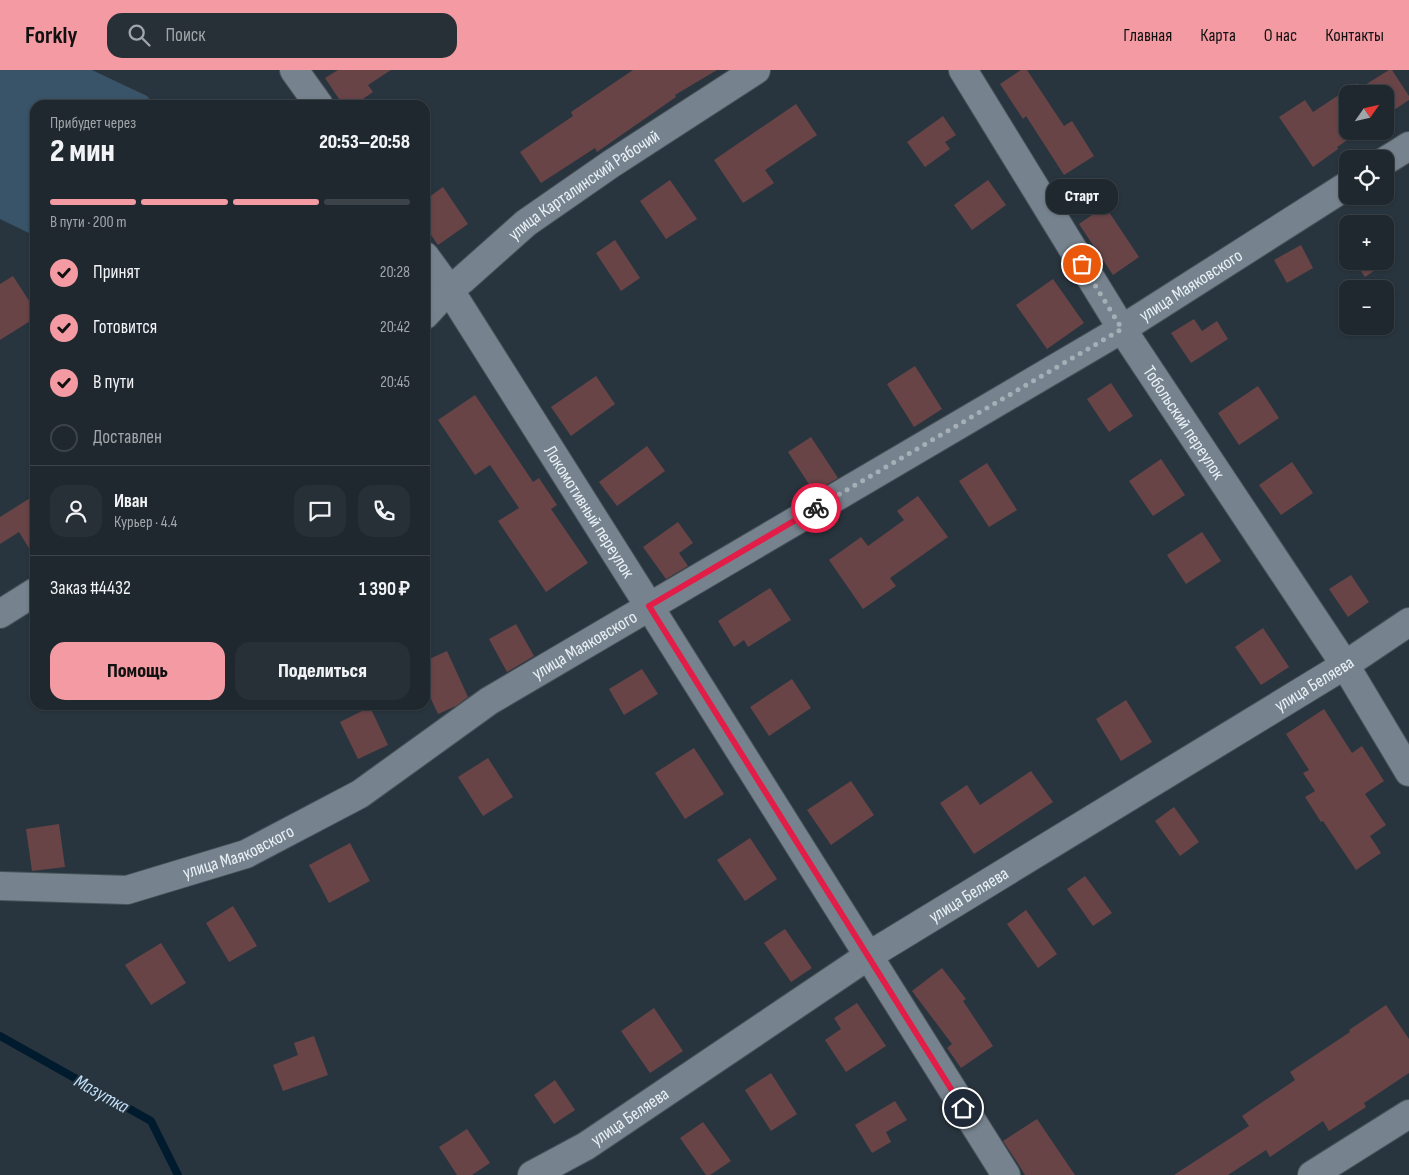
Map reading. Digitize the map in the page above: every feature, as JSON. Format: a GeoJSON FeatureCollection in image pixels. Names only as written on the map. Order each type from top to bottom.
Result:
{"type":"FeatureCollection","features":[{"type":"Feature","properties":{"kind":"street"},"geometry":{"type":"LineString","coordinates":[[294,70],[315,100]]}},
{"type":"Feature","properties":{"kind":"street","name":"улица Карталинский Рабочий"},"geometry":{"type":"LineString","coordinates":[[430,309],[448,289],[462,280],[526,223],[756,70]]}},
{"type":"Feature","properties":{"kind":"street","name":"Тобольский переулок"},"geometry":{"type":"LineString","coordinates":[[963,70],[1122,329],[1345,665],[1409,772]]}},
{"type":"Feature","properties":{"kind":"street"},"geometry":{"type":"LineString","coordinates":[[1394,156],[1409,146]]}},
{"type":"Feature","properties":{"kind":"street","name":"улица Маяковского"},"geometry":{"type":"LineString","coordinates":[[0,886],[127,890],[246,854],[360,794],[489,701],[1122,329],[1339,191]]}},
{"type":"Feature","properties":{"kind":"street","name":"Локомотивный переулок"},"geometry":{"type":"LineString","coordinates":[[430,263],[649,606],[1006,1175]]}},
{"type":"Feature","properties":{"kind":"street"},"geometry":{"type":"LineString","coordinates":[[0,614],[30,595]]}},
{"type":"Feature","properties":{"kind":"street","name":"улица Беляева"},"geometry":{"type":"LineString","coordinates":[[532,1175],[586,1146],[868,956],[1345,665],[1409,622]]}},
{"type":"Feature","properties":{"kind":"street"},"geometry":{"type":"LineString","coordinates":[[1312,1175],[1409,1114]]}},
{"type":"Feature","properties":{"kind":"shaded area"},"geometry":{"type":"Polygon","coordinates":[[[0,70],[92,70],[147,96],[151,100],[30,100],[30,234],[0,219],[0,70]]]}},
{"type":"Feature","properties":{"kind":"building"},"geometry":{"type":"Polygon","coordinates":[[[338,70],[391,70],[368,85],[373,92],[361,100],[340,100],[325,78],[338,70]]]}},
{"type":"Feature","properties":{"kind":"building"},"geometry":{"type":"Polygon","coordinates":[[[633,70],[717,70],[675,95],[676,97],[597,152],[595,148],[541,183],[520,152],[573,116],[571,112],[633,70]]]}},
{"type":"Feature","properties":{"kind":"building"},"geometry":{"type":"Polygon","coordinates":[[[1021,70],[1027,70],[1064,126],[1072,121],[1094,156],[1064,175],[1026,116],[1023,119],[1000,84],[1021,70]]]}},
{"type":"Feature","properties":{"kind":"building"},"geometry":{"type":"Polygon","coordinates":[[[1392,70],[1409,96],[1409,100],[1394,110],[1394,85],[1365,85],[1392,70]]]}},
{"type":"Feature","properties":{"kind":"building"},"geometry":{"type":"Polygon","coordinates":[[[1339,95],[1339,140],[1348,140],[1313,167],[1279,117],[1305,100],[1313,112],[1339,95]]]}},
{"type":"Feature","properties":{"kind":"building"},"geometry":{"type":"Polygon","coordinates":[[[796,104],[817,135],[765,170],[774,183],[743,203],[714,160],[796,104]]]}},
{"type":"Feature","properties":{"kind":"building"},"geometry":{"type":"Polygon","coordinates":[[[943,116],[956,135],[945,142],[950,149],[925,167],[907,142],[943,116]]]}},
{"type":"Feature","properties":{"kind":"building"},"geometry":{"type":"Polygon","coordinates":[[[670,180],[697,219],[666,239],[640,201],[670,180]]]}},
{"type":"Feature","properties":{"kind":"building"},"geometry":{"type":"Polygon","coordinates":[[[988,180],[1006,205],[972,230],[954,205],[988,180]]]}},
{"type":"Feature","properties":{"kind":"building"},"geometry":{"type":"Polygon","coordinates":[[[443,187],[468,224],[438,245],[430,233],[430,196],[443,187]]]}},
{"type":"Feature","properties":{"kind":"building"},"geometry":{"type":"Polygon","coordinates":[[[1105,206],[1139,257],[1113,275],[1079,224],[1105,206]]]}},
{"type":"Feature","properties":{"kind":"building"},"geometry":{"type":"Polygon","coordinates":[[[615,240],[640,278],[621,291],[596,253],[615,240]]]}},
{"type":"Feature","properties":{"kind":"building"},"geometry":{"type":"Polygon","coordinates":[[[1301,245],[1313,268],[1287,283],[1274,260],[1301,245]]]}},
{"type":"Feature","properties":{"kind":"building"},"geometry":{"type":"Polygon","coordinates":[[[1360,270],[1375,270],[1365,277],[1360,270]]]}},
{"type":"Feature","properties":{"kind":"building"},"geometry":{"type":"Polygon","coordinates":[[[13,276],[30,302],[30,321],[0,340],[0,284],[13,276]]]}},
{"type":"Feature","properties":{"kind":"building"},"geometry":{"type":"Polygon","coordinates":[[[1053,279],[1084,323],[1047,349],[1016,305],[1053,279]]]}},
{"type":"Feature","properties":{"kind":"building"},"geometry":{"type":"Polygon","coordinates":[[[1194,319],[1202,331],[1217,321],[1228,339],[1191,363],[1171,333],[1194,319]]]}},
{"type":"Feature","properties":{"kind":"building"},"geometry":{"type":"Polygon","coordinates":[[[915,366],[942,409],[914,427],[887,384],[915,366]]]}},
{"type":"Feature","properties":{"kind":"building"},"geometry":{"type":"Polygon","coordinates":[[[596,376],[615,404],[571,436],[551,407],[596,376]]]}},
{"type":"Feature","properties":{"kind":"building"},"geometry":{"type":"Polygon","coordinates":[[[1111,383],[1133,416],[1109,432],[1087,399],[1111,383]]]}},
{"type":"Feature","properties":{"kind":"building"},"geometry":{"type":"Polygon","coordinates":[[[1258,386],[1279,418],[1239,445],[1218,413],[1258,386]]]}},
{"type":"Feature","properties":{"kind":"building"},"geometry":{"type":"Polygon","coordinates":[[[475,395],[533,482],[539,478],[557,505],[551,509],[588,563],[546,592],[498,521],[519,508],[490,465],[475,475],[438,420],[475,395]]]}},
{"type":"Feature","properties":{"kind":"building"},"geometry":{"type":"Polygon","coordinates":[[[811,437],[838,478],[814,492],[788,452],[811,437]]]}},
{"type":"Feature","properties":{"kind":"building"},"geometry":{"type":"Polygon","coordinates":[[[647,446],[665,471],[617,506],[599,482],[647,446]]]}},
{"type":"Feature","properties":{"kind":"building"},"geometry":{"type":"Polygon","coordinates":[[[1161,459],[1185,495],[1153,516],[1129,481],[1161,459]]]}},
{"type":"Feature","properties":{"kind":"building"},"geometry":{"type":"Polygon","coordinates":[[[1292,462],[1313,493],[1281,515],[1259,485],[1292,462]]]}},
{"type":"Feature","properties":{"kind":"building"},"geometry":{"type":"Polygon","coordinates":[[[987,463],[1017,510],[989,527],[959,481],[987,463]]]}},
{"type":"Feature","properties":{"kind":"building"},"geometry":{"type":"Polygon","coordinates":[[[918,496],[948,537],[890,578],[896,586],[863,609],[829,560],[861,537],[868,546],[904,520],[897,511],[918,496]]]}},
{"type":"Feature","properties":{"kind":"building"},"geometry":{"type":"Polygon","coordinates":[[[30,498],[30,550],[19,532],[0,544],[0,517],[30,498]]]}},
{"type":"Feature","properties":{"kind":"building"},"geometry":{"type":"Polygon","coordinates":[[[678,522],[693,543],[679,553],[688,566],[666,579],[643,547],[678,522]]]}},
{"type":"Feature","properties":{"kind":"building"},"geometry":{"type":"Polygon","coordinates":[[[1202,532],[1221,561],[1186,584],[1167,555],[1202,532]]]}},
{"type":"Feature","properties":{"kind":"building"},"geometry":{"type":"Polygon","coordinates":[[[1351,575],[1369,602],[1348,617],[1329,589],[1351,575]]]}},
{"type":"Feature","properties":{"kind":"building"},"geometry":{"type":"Polygon","coordinates":[[[770,588],[791,620],[748,647],[744,640],[734,647],[718,621],[770,588]]]}},
{"type":"Feature","properties":{"kind":"building"},"geometry":{"type":"Polygon","coordinates":[[[516,624],[534,656],[507,672],[489,639],[516,624]]]}},
{"type":"Feature","properties":{"kind":"building"},"geometry":{"type":"Polygon","coordinates":[[[1263,628],[1289,667],[1261,685],[1235,647],[1263,628]]]}},
{"type":"Feature","properties":{"kind":"building"},"geometry":{"type":"Polygon","coordinates":[[[447,651],[468,697],[456,706],[438,714],[430,697],[430,659],[447,651]]]}},
{"type":"Feature","properties":{"kind":"building"},"geometry":{"type":"Polygon","coordinates":[[[642,669],[658,694],[624,715],[609,689],[642,669]]]}},
{"type":"Feature","properties":{"kind":"building"},"geometry":{"type":"Polygon","coordinates":[[[792,679],[811,708],[769,736],[750,707],[792,679]]]}},
{"type":"Feature","properties":{"kind":"building"},"geometry":{"type":"Polygon","coordinates":[[[1126,700],[1152,742],[1121,761],[1096,719],[1126,700]]]}},
{"type":"Feature","properties":{"kind":"building"},"geometry":{"type":"Polygon","coordinates":[[[1324,709],[1352,753],[1362,746],[1384,781],[1365,794],[1386,825],[1370,836],[1381,853],[1356,870],[1305,797],[1315,791],[1303,773],[1309,770],[1286,734],[1324,709]]]}},
{"type":"Feature","properties":{"kind":"building"},"geometry":{"type":"Polygon","coordinates":[[[364,710],[371,710],[388,745],[358,759],[340,722],[364,710]]]}},
{"type":"Feature","properties":{"kind":"building"},"geometry":{"type":"Polygon","coordinates":[[[694,748],[724,794],[685,819],[655,773],[694,748]]]}},
{"type":"Feature","properties":{"kind":"building"},"geometry":{"type":"Polygon","coordinates":[[[488,758],[513,797],[483,816],[458,777],[488,758]]]}},
{"type":"Feature","properties":{"kind":"building"},"geometry":{"type":"Polygon","coordinates":[[[1031,771],[1053,802],[974,854],[940,803],[967,785],[980,805],[1031,771]]]}},
{"type":"Feature","properties":{"kind":"building"},"geometry":{"type":"Polygon","coordinates":[[[851,781],[874,815],[831,845],[807,810],[851,781]]]}},
{"type":"Feature","properties":{"kind":"building"},"geometry":{"type":"Polygon","coordinates":[[[1174,807],[1199,842],[1180,856],[1155,821],[1174,807]]]}},
{"type":"Feature","properties":{"kind":"building"},"geometry":{"type":"Polygon","coordinates":[[[59,824],[65,867],[32,871],[26,829],[59,824]]]}},
{"type":"Feature","properties":{"kind":"building"},"geometry":{"type":"Polygon","coordinates":[[[750,838],[777,879],[745,901],[717,860],[750,838]]]}},
{"type":"Feature","properties":{"kind":"building"},"geometry":{"type":"Polygon","coordinates":[[[350,843],[370,881],[329,903],[309,865],[350,843]]]}},
{"type":"Feature","properties":{"kind":"building"},"geometry":{"type":"Polygon","coordinates":[[[1085,876],[1112,913],[1093,926],[1067,889],[1085,876]]]}},
{"type":"Feature","properties":{"kind":"building"},"geometry":{"type":"Polygon","coordinates":[[[233,906],[257,946],[229,962],[206,923],[233,906]]]}},
{"type":"Feature","properties":{"kind":"building"},"geometry":{"type":"Polygon","coordinates":[[[1026,910],[1057,954],[1038,968],[1007,924],[1026,910]]]}},
{"type":"Feature","properties":{"kind":"building"},"geometry":{"type":"Polygon","coordinates":[[[785,929],[812,968],[791,982],[764,943],[785,929]]]}},
{"type":"Feature","properties":{"kind":"building"},"geometry":{"type":"Polygon","coordinates":[[[161,943],[186,983],[151,1005],[125,965],[161,943]]]}},
{"type":"Feature","properties":{"kind":"building"},"geometry":{"type":"Polygon","coordinates":[[[942,968],[966,999],[963,1001],[993,1046],[961,1068],[947,1048],[952,1044],[912,991],[942,968]]]}},
{"type":"Feature","properties":{"kind":"building"},"geometry":{"type":"Polygon","coordinates":[[[857,1003],[886,1046],[846,1072],[825,1040],[841,1029],[834,1018],[857,1003]]]}},
{"type":"Feature","properties":{"kind":"building"},"geometry":{"type":"Polygon","coordinates":[[[1386,1005],[1409,1039],[1409,1073],[1364,1103],[1366,1107],[1329,1131],[1323,1121],[1270,1157],[1266,1150],[1228,1175],[1174,1175],[1249,1126],[1242,1116],[1295,1080],[1290,1072],[1350,1032],[1349,1030],[1386,1005]]]}},
{"type":"Feature","properties":{"kind":"building"},"geometry":{"type":"Polygon","coordinates":[[[654,1008],[683,1051],[650,1073],[621,1031],[654,1008]]]}},
{"type":"Feature","properties":{"kind":"building"},"geometry":{"type":"Polygon","coordinates":[[[314,1036],[328,1075],[283,1091],[273,1065],[298,1055],[294,1043],[314,1036]]]}},
{"type":"Feature","properties":{"kind":"building"},"geometry":{"type":"Polygon","coordinates":[[[771,1073],[797,1114],[771,1131],[745,1090],[771,1073]]]}},
{"type":"Feature","properties":{"kind":"building"},"geometry":{"type":"Polygon","coordinates":[[[555,1080],[575,1110],[554,1124],[534,1095],[555,1080]]]}},
{"type":"Feature","properties":{"kind":"building"},"geometry":{"type":"Polygon","coordinates":[[[895,1101],[907,1120],[886,1132],[891,1142],[872,1153],[855,1125],[895,1101]]]}},
{"type":"Feature","properties":{"kind":"building"},"geometry":{"type":"Polygon","coordinates":[[[1037,1119],[1075,1175],[1025,1175],[1003,1141],[1037,1119]]]}},
{"type":"Feature","properties":{"kind":"building"},"geometry":{"type":"Polygon","coordinates":[[[703,1122],[731,1161],[710,1175],[706,1175],[680,1138],[703,1122]]]}},
{"type":"Feature","properties":{"kind":"building"},"geometry":{"type":"Polygon","coordinates":[[[467,1129],[490,1163],[472,1175],[457,1175],[439,1147],[467,1129]]]}},
{"type":"Feature","properties":{"kind":"waterway","name":"Мазутка"},"geometry":{"type":"LineString","coordinates":[[0,1036],[151,1121],[178,1175]]}},
{"type":"Feature","properties":{"kind":"way so far"},"geometry":{"type":"LineString","coordinates":[[816,508],[1122,329],[1082,264]]}},
{"type":"Feature","properties":{"kind":"place","name":"Старт"},"geometry":{"type":"Point","coordinates":[1082,264]}},
{"type":"Feature","properties":{"kind":"route"},"geometry":{"type":"LineString","coordinates":[[816,508],[649,606],[963,1108]]}}]}
